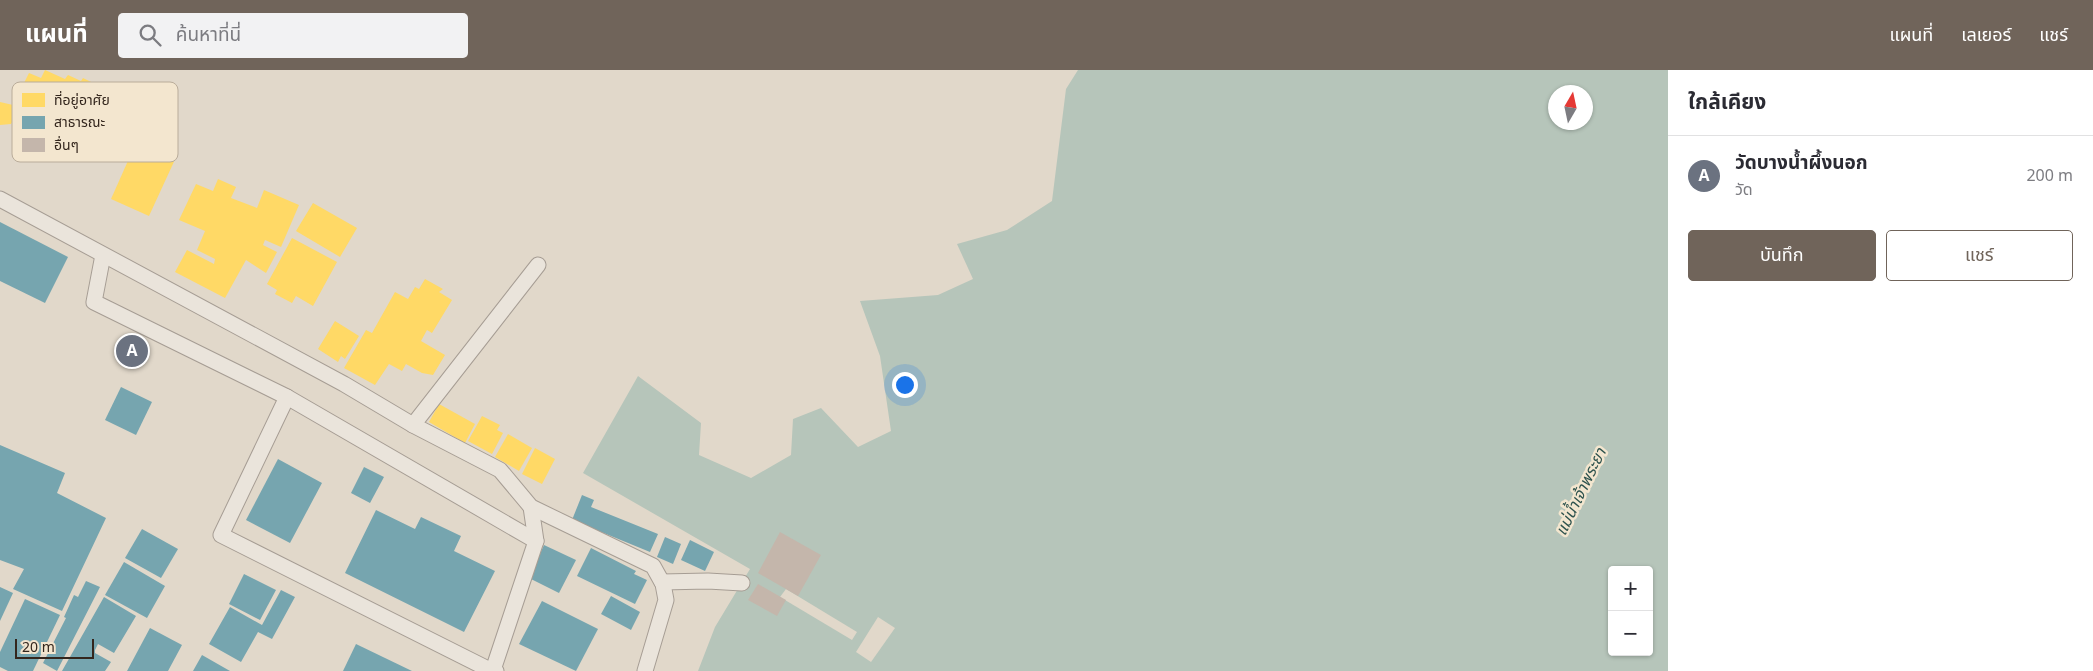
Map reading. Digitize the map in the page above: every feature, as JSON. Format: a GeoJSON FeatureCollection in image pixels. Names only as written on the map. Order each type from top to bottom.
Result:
{"type":"FeatureCollection","features":[{"type":"Feature","properties":{"kind":"lane"},"geometry":{"type":"LineString","coordinates":[[0,199],[344,384],[413,425],[500,470],[531,507],[653,566],[662,582],[666,600],[645,671]]}},
{"type":"Feature","properties":{"kind":"lane"},"geometry":{"type":"LineString","coordinates":[[104,255],[94,302],[287,397],[536,542]]}},
{"type":"Feature","properties":{"kind":"lane"},"geometry":{"type":"LineString","coordinates":[[413,425],[538,265]]}},
{"type":"Feature","properties":{"kind":"lane"},"geometry":{"type":"LineString","coordinates":[[287,397],[222,535],[494,671],[536,542],[531,507]]}},
{"type":"Feature","properties":{"kind":"lane"},"geometry":{"type":"LineString","coordinates":[[662,582],[708,580],[742,583]]}},
{"type":"Feature","properties":{"kind":"water","name":"แม่น้ำเจ้าพระยา"},"geometry":{"type":"Polygon","coordinates":[[[1078,70],[1668,70],[1668,671],[698,671],[715,627],[750,569],[583,473],[638,376],[701,423],[699,455],[751,478],[791,455],[793,419],[821,408],[858,447],[891,431],[880,356],[860,301],[938,295],[973,279],[957,244],[1007,230],[1052,201],[1066,89],[1078,70]]]}},
{"type":"Feature","properties":{"kind":"pier"},"geometry":{"type":"Polygon","coordinates":[[[786,589],[857,632],[852,640],[780,597],[786,589]]]}},
{"type":"Feature","properties":{"kind":"pier"},"geometry":{"type":"Polygon","coordinates":[[[878,617],[895,628],[871,662],[856,652],[878,617]]]}},
{"type":"Feature","properties":{"kind":"building: ที่อยู่อาศัย"},"geometry":{"type":"Polygon","coordinates":[[[45,70],[65,79],[68,75],[81,81],[83,78],[91,82],[24,82],[29,73],[41,78],[45,70]]]}},
{"type":"Feature","properties":{"kind":"building: ที่อยู่อาศัย"},"geometry":{"type":"Polygon","coordinates":[[[0,102],[12,105],[11,124],[0,125],[0,102]]]}},
{"type":"Feature","properties":{"kind":"building: ที่อยู่อาศัย"},"geometry":{"type":"Polygon","coordinates":[[[127,162],[174,162],[149,216],[111,199],[127,162]]]}},
{"type":"Feature","properties":{"kind":"building: ที่อยู่อาศัย"},"geometry":{"type":"Polygon","coordinates":[[[218,179],[236,187],[231,198],[257,208],[264,190],[299,205],[281,247],[265,240],[263,245],[277,252],[266,273],[246,260],[225,298],[175,272],[187,250],[214,264],[215,259],[197,250],[205,231],[179,220],[196,184],[213,191],[218,179]]]}},
{"type":"Feature","properties":{"kind":"building: ที่อยู่อาศัย"},"geometry":{"type":"Polygon","coordinates":[[[313,203],[357,228],[340,257],[296,231],[313,203]]]}},
{"type":"Feature","properties":{"kind":"building: ที่อยู่อาศัย"},"geometry":{"type":"Polygon","coordinates":[[[292,238],[337,262],[313,306],[296,296],[292,303],[275,294],[277,290],[267,284],[292,238]]]}},
{"type":"Feature","properties":{"kind":"building: ที่อยู่อาศัย"},"geometry":{"type":"Polygon","coordinates":[[[425,279],[443,289],[439,292],[452,300],[432,333],[427,330],[421,341],[445,355],[433,375],[422,373],[406,364],[402,371],[389,364],[375,385],[344,368],[366,330],[372,333],[395,292],[408,299],[415,287],[419,289],[425,279]]]}},
{"type":"Feature","properties":{"kind":"building: ที่อยู่อาศัย"},"geometry":{"type":"Polygon","coordinates":[[[335,321],[359,336],[345,359],[341,356],[338,362],[318,349],[335,321]]]}},
{"type":"Feature","properties":{"kind":"building: ที่อยู่อาศัย"},"geometry":{"type":"Polygon","coordinates":[[[439,404],[475,424],[465,443],[429,422],[439,404]]]}},
{"type":"Feature","properties":{"kind":"building: ที่อยู่อาศัย"},"geometry":{"type":"Polygon","coordinates":[[[482,416],[500,425],[497,430],[503,433],[492,454],[468,441],[482,416]]]}},
{"type":"Feature","properties":{"kind":"building: ที่อยู่อาศัย"},"geometry":{"type":"Polygon","coordinates":[[[508,434],[532,448],[519,471],[495,457],[508,434]]]}},
{"type":"Feature","properties":{"kind":"building: ที่อยู่อาศัย"},"geometry":{"type":"Polygon","coordinates":[[[535,448],[555,459],[542,484],[522,474],[535,448]]]}},
{"type":"Feature","properties":{"kind":"building: สาธารณะ"},"geometry":{"type":"Polygon","coordinates":[[[0,222],[68,257],[45,303],[0,281],[0,222]]]}},
{"type":"Feature","properties":{"kind":"building: สาธารณะ"},"geometry":{"type":"Polygon","coordinates":[[[121,387],[152,402],[136,435],[105,420],[121,387]]]}},
{"type":"Feature","properties":{"kind":"building: สาธารณะ"},"geometry":{"type":"Polygon","coordinates":[[[0,445],[65,473],[57,493],[106,518],[62,611],[13,589],[24,569],[0,560],[0,445]]]}},
{"type":"Feature","properties":{"kind":"building: สาธารณะ"},"geometry":{"type":"Polygon","coordinates":[[[278,459],[322,483],[290,543],[246,520],[278,459]]]}},
{"type":"Feature","properties":{"kind":"building: สาธารณะ"},"geometry":{"type":"Polygon","coordinates":[[[364,467],[384,477],[370,503],[351,493],[364,467]]]}},
{"type":"Feature","properties":{"kind":"building: สาธารณะ"},"geometry":{"type":"Polygon","coordinates":[[[582,495],[594,500],[591,507],[658,534],[650,552],[572,520],[582,495]]]}},
{"type":"Feature","properties":{"kind":"building: สาธารณะ"},"geometry":{"type":"Polygon","coordinates":[[[376,510],[415,529],[421,517],[461,536],[454,551],[495,571],[464,632],[345,573],[376,510]]]}},
{"type":"Feature","properties":{"kind":"building: สาธารณะ"},"geometry":{"type":"Polygon","coordinates":[[[142,529],[178,549],[161,578],[125,558],[142,529]]]}},
{"type":"Feature","properties":{"kind":"building: สาธารณะ"},"geometry":{"type":"Polygon","coordinates":[[[665,537],[681,544],[673,564],[657,557],[665,537]]]}},
{"type":"Feature","properties":{"kind":"building: สาธารณะ"},"geometry":{"type":"Polygon","coordinates":[[[690,540],[714,552],[705,571],[681,560],[690,540]]]}},
{"type":"Feature","properties":{"kind":"building: สาธารณะ"},"geometry":{"type":"Polygon","coordinates":[[[544,545],[576,560],[559,593],[529,578],[544,545]]]}},
{"type":"Feature","properties":{"kind":"building: สาธารณะ"},"geometry":{"type":"Polygon","coordinates":[[[591,548],[636,571],[634,574],[647,580],[635,604],[577,576],[591,548]]]}},
{"type":"Feature","properties":{"kind":"building: สาธารณะ"},"geometry":{"type":"Polygon","coordinates":[[[124,562],[165,586],[147,618],[105,595],[124,562]]]}},
{"type":"Feature","properties":{"kind":"building: สาธารณะ"},"geometry":{"type":"Polygon","coordinates":[[[244,574],[276,590],[260,620],[229,604],[244,574]]]}},
{"type":"Feature","properties":{"kind":"building: สาธารณะ"},"geometry":{"type":"Polygon","coordinates":[[[86,581],[100,587],[57,671],[43,663],[66,618],[64,617],[74,595],[78,597],[86,581]]]}},
{"type":"Feature","properties":{"kind":"building: สาธารณะ"},"geometry":{"type":"Polygon","coordinates":[[[0,587],[13,593],[0,621],[0,587]]]}},
{"type":"Feature","properties":{"kind":"building: สาธารณะ"},"geometry":{"type":"Polygon","coordinates":[[[281,590],[295,597],[272,639],[258,632],[241,662],[209,644],[230,607],[262,625],[281,590]]]}},
{"type":"Feature","properties":{"kind":"building: สาธารณะ"},"geometry":{"type":"Polygon","coordinates":[[[611,596],[640,612],[631,630],[601,614],[611,596]]]}},
{"type":"Feature","properties":{"kind":"building: สาธารณะ"},"geometry":{"type":"Polygon","coordinates":[[[104,597],[136,616],[114,653],[98,644],[95,653],[111,662],[105,671],[62,671],[104,597]]]}},
{"type":"Feature","properties":{"kind":"building: สาธารณะ"},"geometry":{"type":"Polygon","coordinates":[[[25,599],[60,615],[33,671],[8,671],[0,667],[0,652],[25,599]]]}},
{"type":"Feature","properties":{"kind":"building: สาธารณะ"},"geometry":{"type":"Polygon","coordinates":[[[542,601],[598,629],[576,671],[519,644],[542,601]]]}},
{"type":"Feature","properties":{"kind":"building: สาธารณะ"},"geometry":{"type":"Polygon","coordinates":[[[150,628],[182,645],[168,671],[127,671],[150,628]]]}},
{"type":"Feature","properties":{"kind":"building: สาธารณะ"},"geometry":{"type":"Polygon","coordinates":[[[356,644],[412,671],[343,671],[356,644]]]}},
{"type":"Feature","properties":{"kind":"building: สาธารณะ"},"geometry":{"type":"Polygon","coordinates":[[[202,655],[230,671],[193,671],[202,655]]]}},
{"type":"Feature","properties":{"kind":"building: อื่นๆ"},"geometry":{"type":"Polygon","coordinates":[[[780,532],[821,555],[798,596],[758,573],[780,532]]]}},
{"type":"Feature","properties":{"kind":"building: อื่นๆ"},"geometry":{"type":"Polygon","coordinates":[[[758,584],[786,600],[777,616],[748,600],[758,584]]]}},
{"type":"Feature","properties":{"kind":"place","name":"วัดบางน้ำผึ้งนอก"},"geometry":{"type":"Point","coordinates":[132,351]}}]}
